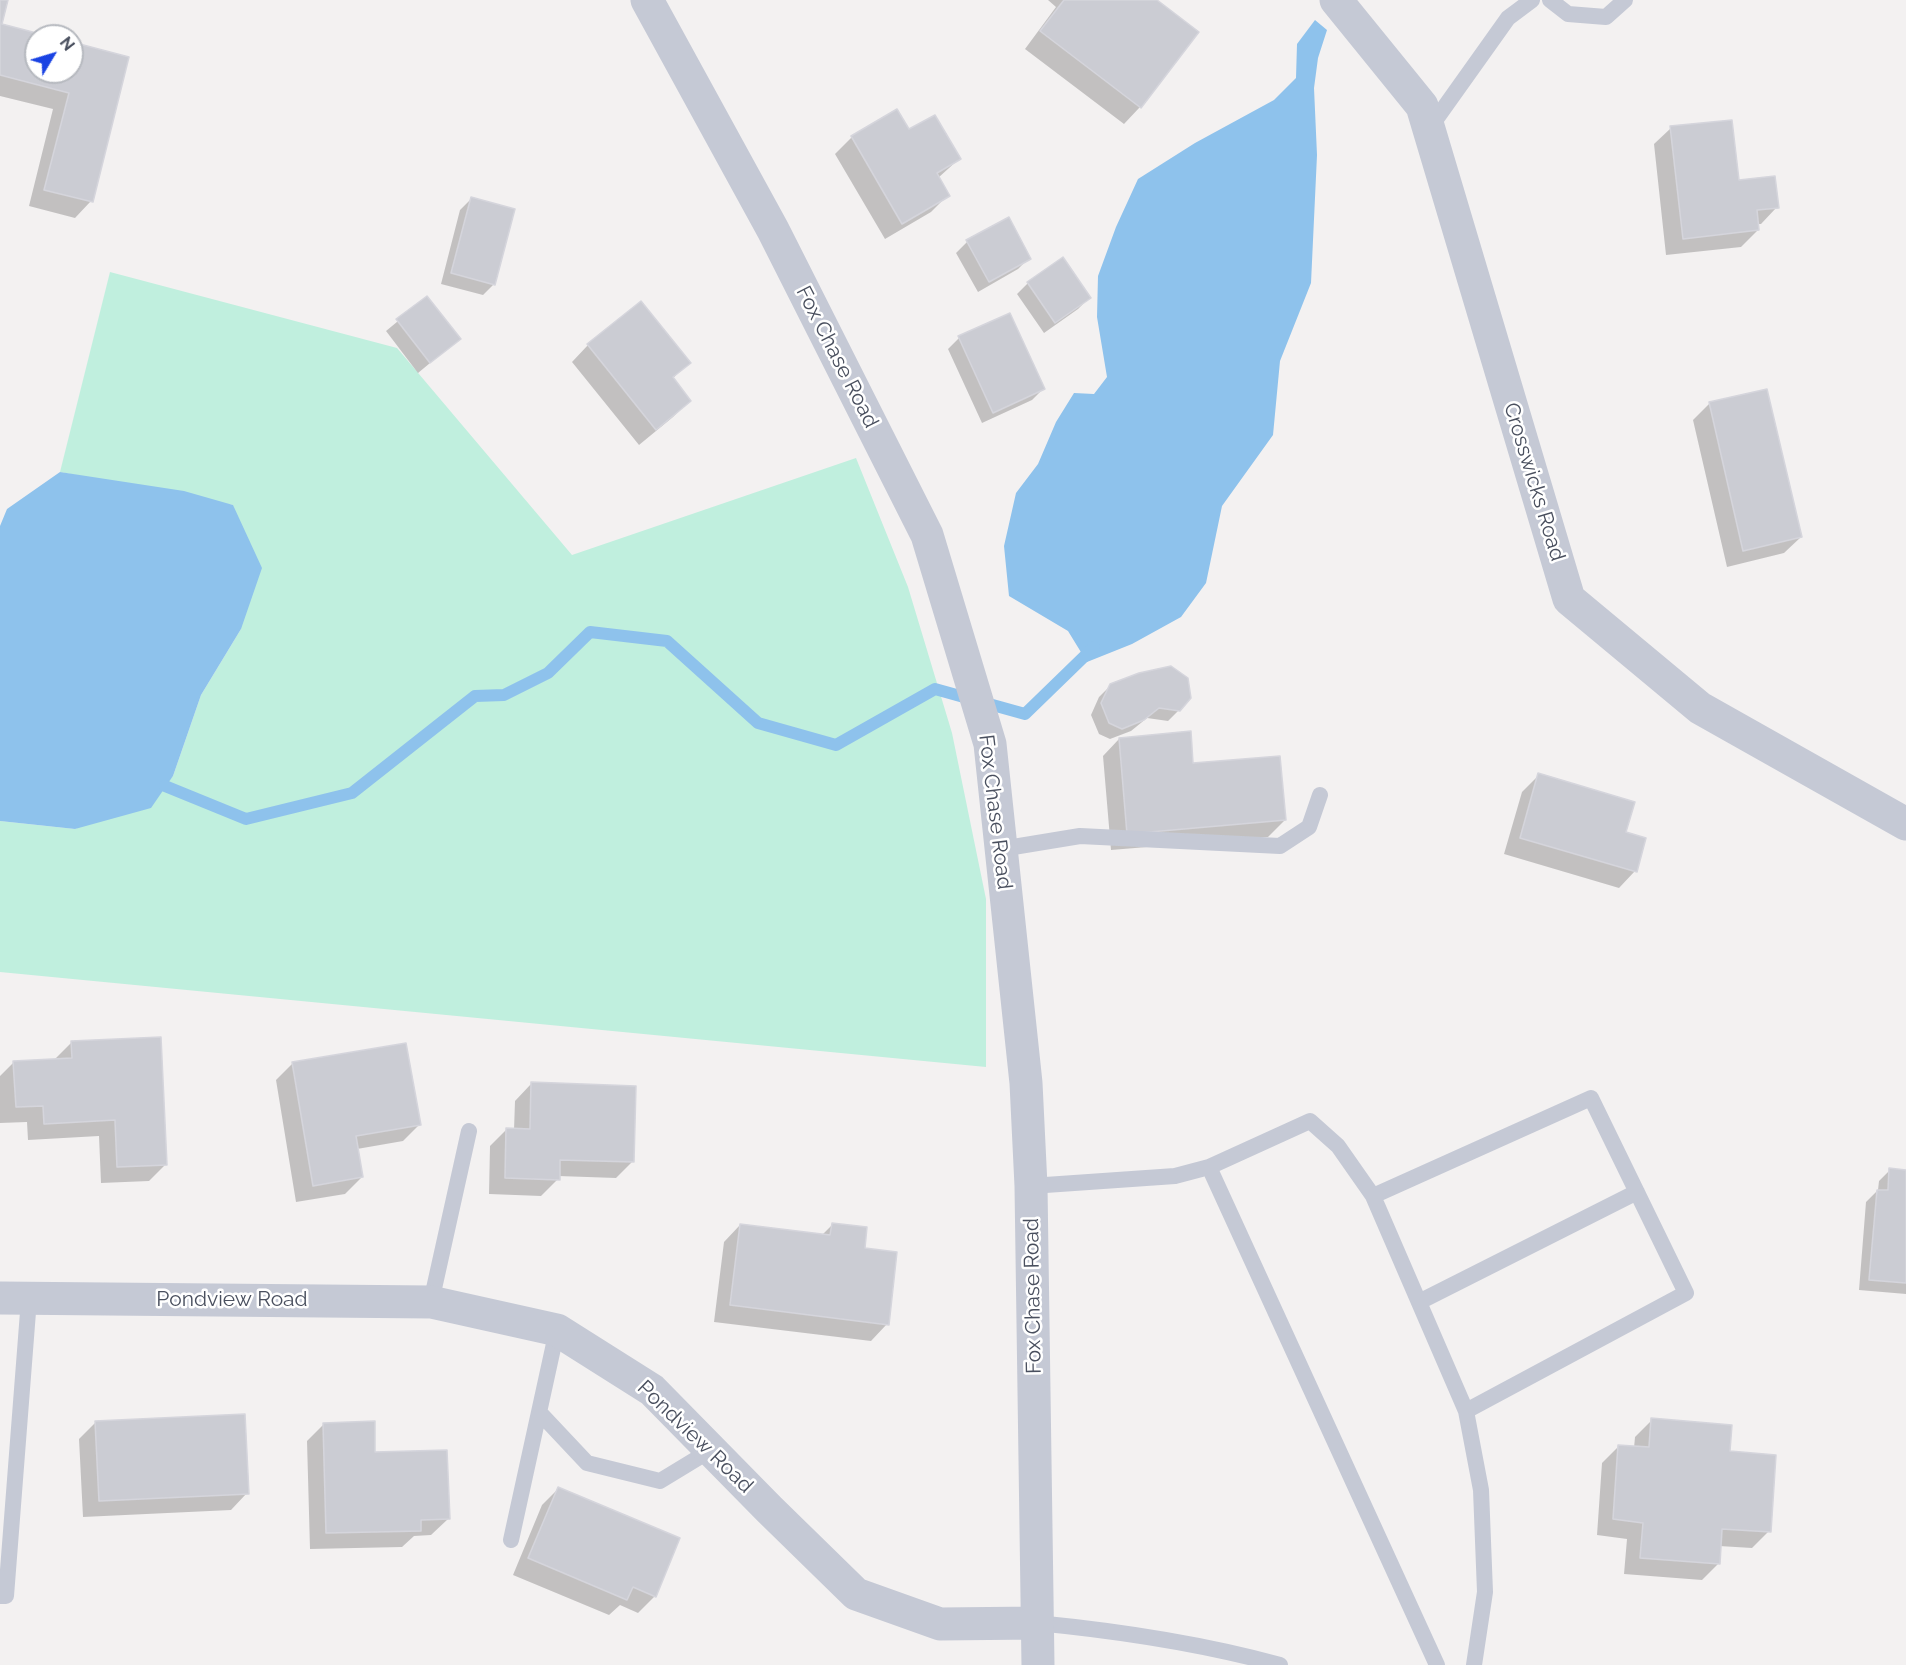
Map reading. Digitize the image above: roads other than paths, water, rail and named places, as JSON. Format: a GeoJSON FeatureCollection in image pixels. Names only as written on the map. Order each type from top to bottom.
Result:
{"type":"FeatureCollection","features":[{"type":"Feature","properties":{"kind":"street","name":"Fox Chase Road"},"geometry":{"type":"LineString","coordinates":[[647,0],[773,230],[927,535],[990,744],[1026,1083],[1031,1186],[1038,1665]]}},
{"type":"Feature","properties":{"kind":"street","name":"Crosswicks Road"},"geometry":{"type":"LineString","coordinates":[[1336,0],[1422,106],[1569,599],[1700,708],[1906,824]]}},
{"type":"Feature","properties":{"kind":"street","name":"Pondview Road"},"geometry":{"type":"LineString","coordinates":[[14,1298],[431,1302],[557,1330],[652,1390],[856,1594],[940,1624],[1037,1623]]}},
{"type":"Feature","properties":{"kind":"lane"},"geometry":{"type":"LineString","coordinates":[[1429,130],[1508,18],[1532,0]]}},
{"type":"Feature","properties":{"kind":"lane"},"geometry":{"type":"LineString","coordinates":[[1550,0],[1568,14],[1606,18],[1625,0]]}},
{"type":"Feature","properties":{"kind":"lane"},"geometry":{"type":"LineString","coordinates":[[1001,849],[1080,836],[1280,846],[1309,827],[1320,795]]}},
{"type":"Feature","properties":{"kind":"lane"},"geometry":{"type":"LineString","coordinates":[[1373,1196],[1591,1098],[1686,1293],[1466,1411]]}},
{"type":"Feature","properties":{"kind":"lane"},"geometry":{"type":"LineString","coordinates":[[1031,1186],[1175,1176],[1209,1167],[1310,1121],[1338,1146],[1373,1196],[1466,1411],[1481,1490],[1485,1592],[1474,1665]]}},
{"type":"Feature","properties":{"kind":"lane"},"geometry":{"type":"LineString","coordinates":[[431,1302],[469,1131]]}},
{"type":"Feature","properties":{"kind":"lane"},"geometry":{"type":"LineString","coordinates":[[1209,1167],[1437,1665]]}},
{"type":"Feature","properties":{"kind":"lane"},"geometry":{"type":"LineString","coordinates":[[1419,1302],[1637,1192]]}},
{"type":"Feature","properties":{"kind":"lane"},"geometry":{"type":"LineString","coordinates":[[0,1596],[6,1596],[14,1298]]}},
{"type":"Feature","properties":{"kind":"lane"},"geometry":{"type":"LineString","coordinates":[[511,1540],[557,1330]]}},
{"type":"Feature","properties":{"kind":"lane"},"geometry":{"type":"LineString","coordinates":[[539,1412],[587,1463],[660,1481],[711,1450]]}},
{"type":"Feature","properties":{"kind":"lane"},"geometry":{"type":"LineString","coordinates":[[1037,1623],[1109,1630],[1231,1652],[1280,1665]]}},
{"type":"Feature","properties":{"kind":"water"},"geometry":{"type":"Polygon","coordinates":[[[1315,20],[1327,30],[1318,58],[1314,88],[1317,155],[1311,283],[1280,361],[1273,435],[1222,506],[1206,583],[1181,617],[1132,644],[1087,662],[1068,631],[1009,596],[1004,546],[1016,493],[1038,464],[1056,422],[1074,393],[1094,394],[1107,377],[1097,317],[1098,276],[1116,227],[1138,179],[1195,143],[1274,100],[1296,78],[1297,44],[1315,20]]]}},
{"type":"Feature","properties":{"kind":"water"},"geometry":{"type":"Polygon","coordinates":[[[60,472],[184,491],[233,505],[262,568],[241,629],[201,695],[173,776],[151,808],[75,829],[0,821],[0,526],[7,509],[60,472]]]}},
{"type":"Feature","properties":{"kind":"waterway"},"geometry":{"type":"LineString","coordinates":[[165,786],[246,819],[352,793],[475,696],[504,695],[548,673],[590,632],[667,641],[758,723],[836,745],[935,689],[1025,714],[1094,647]]}}]}
